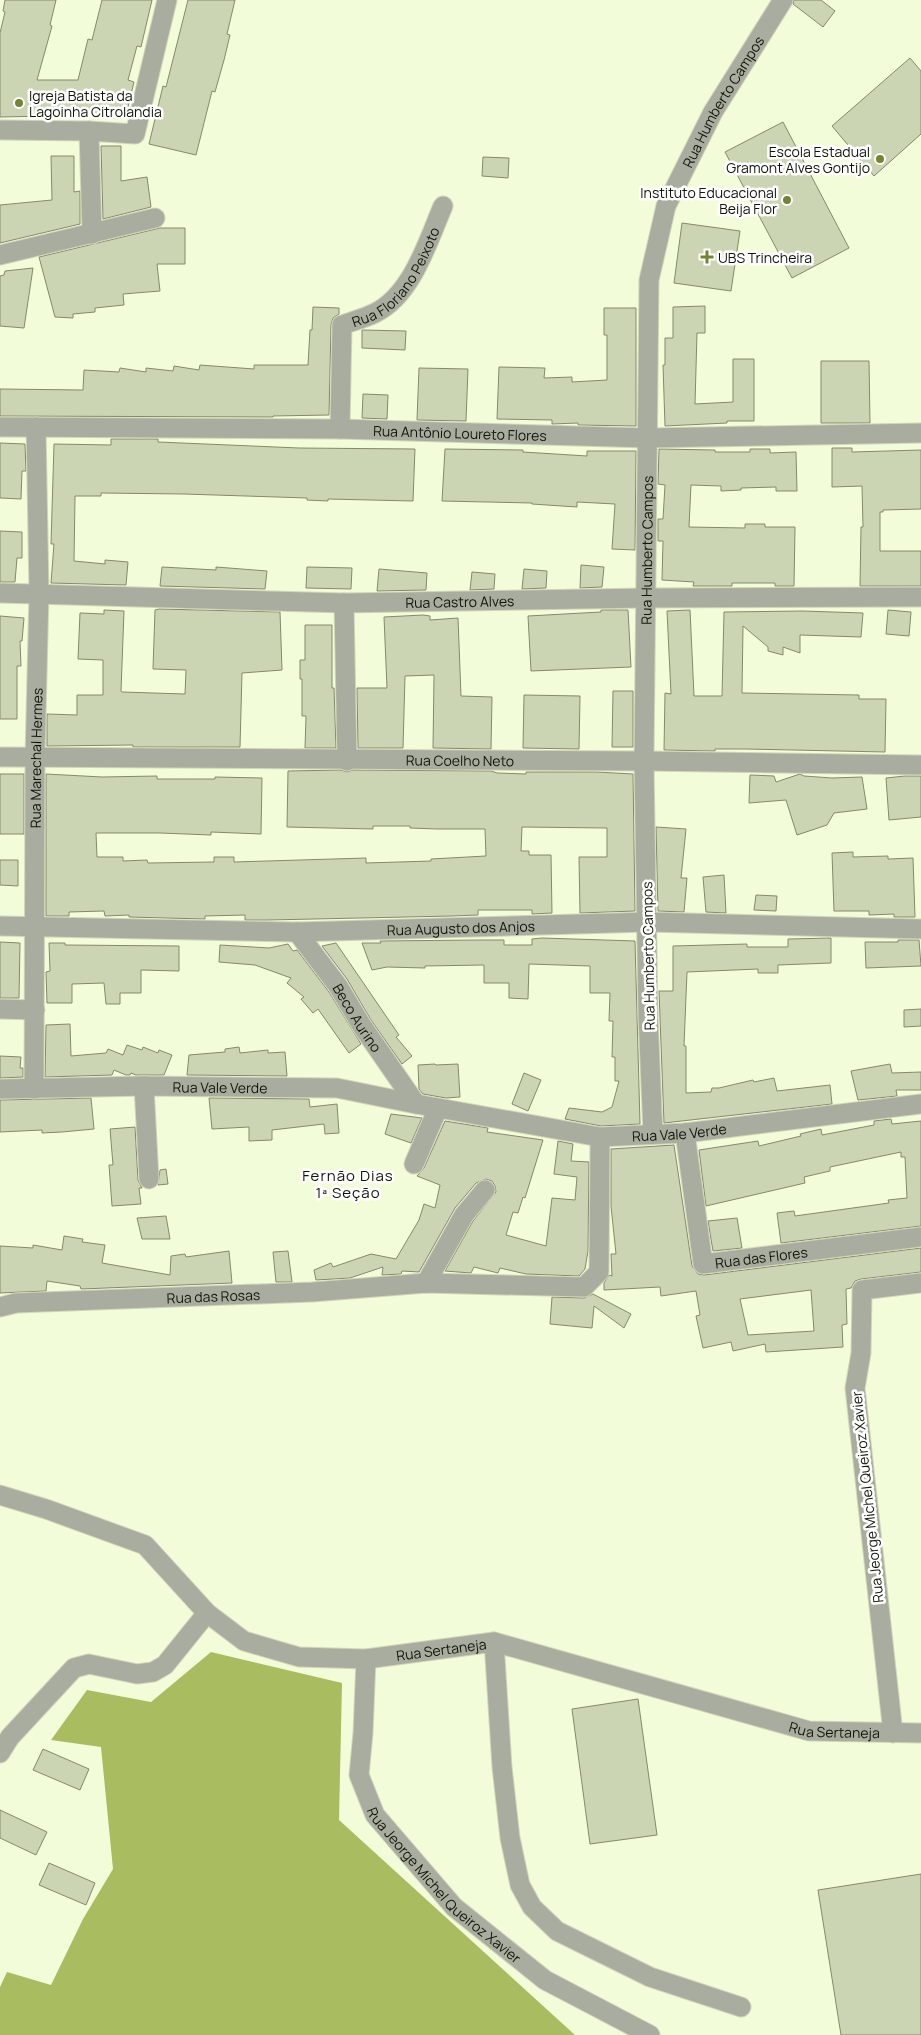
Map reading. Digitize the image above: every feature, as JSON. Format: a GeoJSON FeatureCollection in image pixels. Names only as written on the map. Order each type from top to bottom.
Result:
{"type":"FeatureCollection","features":[{"type":"Feature","properties":{"kind":"street"},"geometry":{"type":"LineString","coordinates":[[0,130],[89,131],[135,134],[167,0]]}},
{"type":"Feature","properties":{"kind":"street","name":"Rua Humberto Campos"},"geometry":{"type":"LineString","coordinates":[[653,1134],[648,1015],[644,761],[649,280],[666,206],[713,112],[783,0]]}},
{"type":"Feature","properties":{"kind":"street"},"geometry":{"type":"LineString","coordinates":[[89,131],[92,234]]}},
{"type":"Feature","properties":{"kind":"street","name":"Rua Floriano Peixoto"},"geometry":{"type":"LineString","coordinates":[[340,430],[342,325],[377,312],[398,296],[411,278],[443,206]]}},
{"type":"Feature","properties":{"kind":"street"},"geometry":{"type":"LineString","coordinates":[[0,255],[155,218]]}},
{"type":"Feature","properties":{"kind":"street","name":"Rua Antônio Loureto Flores"},"geometry":{"type":"LineString","coordinates":[[0,426],[340,430],[648,438],[921,433]]}},
{"type":"Feature","properties":{"kind":"street","name":"Rua Marechal Hermes"},"geometry":{"type":"LineString","coordinates":[[34,1089],[39,593],[36,427]]}},
{"type":"Feature","properties":{"kind":"street","name":"Rua Castro Alves"},"geometry":{"type":"LineString","coordinates":[[0,593],[344,603],[646,598],[921,597]]}},
{"type":"Feature","properties":{"kind":"street"},"geometry":{"type":"LineString","coordinates":[[344,603],[347,761]]}},
{"type":"Feature","properties":{"kind":"street","name":"Rua Coelho Neto"},"geometry":{"type":"LineString","coordinates":[[0,757],[347,761],[644,761],[921,766]]}},
{"type":"Feature","properties":{"kind":"street","name":"Rua Augusto dos Anjos"},"geometry":{"type":"LineString","coordinates":[[0,926],[297,932],[648,922],[921,929]]}},
{"type":"Feature","properties":{"kind":"street","name":"Beco Aurino"},"geometry":{"type":"LineString","coordinates":[[297,932],[338,986],[362,1026],[416,1104]]}},
{"type":"Feature","properties":{"kind":"street"},"geometry":{"type":"LineString","coordinates":[[0,1009],[35,1010]]}},
{"type":"Feature","properties":{"kind":"street"},"geometry":{"type":"LineString","coordinates":[[144,1086],[149,1179]]}},
{"type":"Feature","properties":{"kind":"street","name":"Rua Vale Verde"},"geometry":{"type":"LineString","coordinates":[[0,1090],[144,1086],[337,1088],[600,1137],[685,1133],[921,1104]]}},
{"type":"Feature","properties":{"kind":"street"},"geometry":{"type":"LineString","coordinates":[[414,1164],[438,1108]]}},
{"type":"Feature","properties":{"kind":"street","name":"Rua das Flores"},"geometry":{"type":"LineString","coordinates":[[685,1133],[703,1264],[921,1237]]}},
{"type":"Feature","properties":{"kind":"street","name":"Rua das Rosas"},"geometry":{"type":"LineString","coordinates":[[0,1307],[16,1303],[312,1292],[426,1283],[584,1287],[599,1272],[600,1137]]}},
{"type":"Feature","properties":{"kind":"street"},"geometry":{"type":"LineString","coordinates":[[426,1283],[464,1215],[485,1190]]}},
{"type":"Feature","properties":{"kind":"street","name":"Rua Jeorge Michel Queiroz Xavier"},"geometry":{"type":"LineString","coordinates":[[892,1733],[855,1388],[861,1353],[862,1290],[921,1283]]}},
{"type":"Feature","properties":{"kind":"street","name":"Rua Sertaneja"},"geometry":{"type":"LineString","coordinates":[[0,1496],[46,1509],[145,1545],[208,1613],[244,1641],[299,1657],[366,1659],[494,1642],[809,1731],[921,1733]]}},
{"type":"Feature","properties":{"kind":"street"},"geometry":{"type":"LineString","coordinates":[[3,1741],[74,1668],[89,1664],[137,1674],[153,1672],[165,1665],[208,1613]]}},
{"type":"Feature","properties":{"kind":"street"},"geometry":{"type":"LineString","coordinates":[[494,1642],[502,1767],[510,1838],[520,1885],[532,1907],[557,1931],[650,1977],[741,2007]]}},
{"type":"Feature","properties":{"kind":"street","name":"Rua Jeorge Michel Queiroz Xavier"},"geometry":{"type":"LineString","coordinates":[[366,1659],[363,1733],[359,1774],[375,1815],[454,1907],[545,1980],[650,2035]]}},
{"type":"Feature","properties":{"kind":"green space"},"geometry":{"type":"Polygon","coordinates":[[[211,1652],[342,1683],[339,1820],[575,2035],[0,2035],[0,1987],[7,1972],[51,1985],[83,1919],[113,1869],[101,1747],[51,1740],[87,1690],[151,1702],[211,1652]]]}},
{"type":"Feature","properties":{"kind":"building"},"geometry":{"type":"Polygon","coordinates":[[[5,0],[56,0],[50,25],[52,26],[37,80],[78,80],[88,39],[92,40],[102,0],[152,0],[141,47],[137,46],[128,80],[134,82],[128,107],[101,109],[101,115],[0,117],[0,33],[5,12],[3,11],[5,0]]]}},
{"type":"Feature","properties":{"kind":"building"},"geometry":{"type":"Polygon","coordinates":[[[188,0],[235,0],[227,34],[230,35],[224,60],[215,92],[212,91],[196,155],[149,144],[163,86],[166,87],[188,0]]]}},
{"type":"Feature","properties":{"kind":"building"},"geometry":{"type":"Polygon","coordinates":[[[794,0],[821,0],[835,11],[823,27],[793,4],[794,0]]]}},
{"type":"Feature","properties":{"kind":"building"},"geometry":{"type":"Polygon","coordinates":[[[910,58],[921,71],[921,134],[874,176],[832,126],[910,58]]]}},
{"type":"Feature","properties":{"kind":"building","name":"Instituto Educacional Beija Flor"},"geometry":{"type":"Polygon","coordinates":[[[783,122],[849,248],[792,278],[725,152],[783,122]]]}},
{"type":"Feature","properties":{"kind":"building"},"geometry":{"type":"Polygon","coordinates":[[[101,146],[121,146],[121,181],[147,177],[151,207],[103,219],[101,146]]]}},
{"type":"Feature","properties":{"kind":"building"},"geometry":{"type":"Polygon","coordinates":[[[51,156],[74,156],[74,192],[80,191],[80,224],[0,243],[0,205],[52,200],[51,156]]]}},
{"type":"Feature","properties":{"kind":"building"},"geometry":{"type":"Polygon","coordinates":[[[483,157],[509,158],[508,178],[482,176],[483,157]]]}},
{"type":"Feature","properties":{"kind":"building","name":"UBS Trincheira"},"geometry":{"type":"Polygon","coordinates":[[[682,223],[740,231],[731,291],[674,283],[682,223]]]}},
{"type":"Feature","properties":{"kind":"building"},"geometry":{"type":"Polygon","coordinates":[[[160,228],[185,228],[185,264],[157,264],[160,291],[123,294],[124,305],[95,308],[95,312],[73,314],[73,318],[55,317],[39,257],[160,228]]]}},
{"type":"Feature","properties":{"kind":"building"},"geometry":{"type":"Polygon","coordinates":[[[33,268],[24,328],[0,326],[0,276],[4,275],[5,271],[33,268]]]}},
{"type":"Feature","properties":{"kind":"building"},"geometry":{"type":"Polygon","coordinates":[[[705,306],[705,333],[697,333],[695,404],[733,402],[733,359],[754,359],[754,421],[727,421],[727,423],[665,426],[663,365],[665,365],[665,338],[673,338],[673,307],[705,306]]]}},
{"type":"Feature","properties":{"kind":"building"},"geometry":{"type":"Polygon","coordinates":[[[313,307],[339,308],[339,314],[333,318],[331,325],[329,415],[273,417],[0,416],[0,389],[83,390],[84,370],[119,372],[120,368],[146,372],[146,368],[173,371],[174,366],[199,370],[200,365],[254,369],[254,365],[308,365],[313,307]]]}},
{"type":"Feature","properties":{"kind":"building"},"geometry":{"type":"Polygon","coordinates":[[[604,308],[636,308],[636,426],[578,425],[578,423],[552,424],[552,420],[497,419],[499,367],[545,368],[544,378],[572,377],[572,382],[607,380],[607,335],[604,335],[604,308]]]}},
{"type":"Feature","properties":{"kind":"building"},"geometry":{"type":"Polygon","coordinates":[[[362,330],[406,331],[405,350],[362,348],[362,330]]]}},
{"type":"Feature","properties":{"kind":"building"},"geometry":{"type":"Polygon","coordinates":[[[821,361],[869,361],[870,423],[821,423],[821,361]]]}},
{"type":"Feature","properties":{"kind":"building"},"geometry":{"type":"Polygon","coordinates":[[[419,368],[468,369],[466,421],[417,420],[419,368]]]}},
{"type":"Feature","properties":{"kind":"building"},"geometry":{"type":"Polygon","coordinates":[[[363,394],[388,395],[387,419],[362,418],[363,394]]]}},
{"type":"Feature","properties":{"kind":"building"},"geometry":{"type":"Polygon","coordinates":[[[111,439],[158,439],[158,442],[299,448],[415,449],[413,501],[328,499],[328,501],[307,500],[307,498],[184,494],[101,493],[101,496],[75,496],[74,561],[105,564],[105,560],[128,562],[126,585],[51,583],[54,544],[51,544],[54,444],[111,445],[111,439]]]}},
{"type":"Feature","properties":{"kind":"building"},"geometry":{"type":"Polygon","coordinates":[[[0,443],[25,444],[26,471],[22,471],[21,499],[0,498],[0,443]]]}},
{"type":"Feature","properties":{"kind":"building"},"geometry":{"type":"Polygon","coordinates":[[[832,448],[852,448],[852,452],[921,450],[921,509],[883,510],[883,512],[880,512],[880,551],[921,551],[921,586],[860,586],[861,527],[863,527],[862,486],[832,487],[832,448]]]}},
{"type":"Feature","properties":{"kind":"building"},"geometry":{"type":"Polygon","coordinates":[[[445,449],[523,450],[523,452],[587,456],[587,451],[636,451],[635,550],[612,549],[615,504],[577,502],[577,507],[532,503],[442,501],[445,449]]]}},
{"type":"Feature","properties":{"kind":"building"},"geometry":{"type":"Polygon","coordinates":[[[659,449],[750,452],[750,449],[770,449],[770,453],[796,452],[797,491],[776,491],[776,487],[741,488],[741,490],[721,491],[721,486],[691,485],[689,527],[745,528],[745,524],[765,524],[765,527],[795,527],[794,586],[775,586],[775,583],[732,583],[732,586],[693,586],[694,582],[662,580],[663,541],[658,541],[658,519],[663,519],[665,485],[658,484],[659,449]]]}},
{"type":"Feature","properties":{"kind":"building"},"geometry":{"type":"Polygon","coordinates":[[[0,531],[22,532],[22,558],[17,558],[15,582],[0,582],[0,531]]]}},
{"type":"Feature","properties":{"kind":"building"},"geometry":{"type":"Polygon","coordinates":[[[581,565],[604,567],[602,587],[580,588],[581,565]]]}},
{"type":"Feature","properties":{"kind":"building"},"geometry":{"type":"Polygon","coordinates":[[[162,567],[216,570],[216,567],[267,571],[265,589],[160,586],[162,567]]]}},
{"type":"Feature","properties":{"kind":"building"},"geometry":{"type":"Polygon","coordinates":[[[307,567],[352,568],[351,589],[306,588],[307,567]]]}},
{"type":"Feature","properties":{"kind":"building"},"geometry":{"type":"Polygon","coordinates":[[[379,569],[427,573],[426,590],[377,591],[379,569]]]}},
{"type":"Feature","properties":{"kind":"building"},"geometry":{"type":"Polygon","coordinates":[[[524,569],[547,571],[546,588],[522,589],[524,569]]]}},
{"type":"Feature","properties":{"kind":"building"},"geometry":{"type":"Polygon","coordinates":[[[472,572],[495,574],[494,589],[470,590],[472,572]]]}},
{"type":"Feature","properties":{"kind":"building"},"geometry":{"type":"Polygon","coordinates":[[[104,610],[124,611],[122,692],[185,694],[186,670],[153,669],[155,610],[280,612],[282,670],[242,673],[240,747],[47,746],[47,714],[77,715],[77,695],[103,695],[103,660],[78,659],[80,613],[104,614],[104,610]]]}},
{"type":"Feature","properties":{"kind":"building"},"geometry":{"type":"Polygon","coordinates":[[[601,610],[628,610],[631,667],[531,671],[528,616],[601,612],[601,610]]]}},
{"type":"Feature","properties":{"kind":"building"},"geometry":{"type":"Polygon","coordinates":[[[690,610],[694,696],[722,696],[724,612],[803,611],[863,613],[861,637],[800,635],[800,653],[783,647],[783,655],[768,651],[768,647],[743,626],[742,693],[859,695],[859,699],[886,699],[885,752],[746,749],[715,749],[715,751],[664,750],[665,693],[671,694],[667,611],[690,610]]]}},
{"type":"Feature","properties":{"kind":"building"},"geometry":{"type":"Polygon","coordinates":[[[888,610],[911,612],[909,636],[886,634],[888,610]]]}},
{"type":"Feature","properties":{"kind":"building"},"geometry":{"type":"Polygon","coordinates":[[[0,616],[24,618],[22,641],[20,641],[21,666],[17,666],[17,719],[0,719],[0,616]]]}},
{"type":"Feature","properties":{"kind":"building"},"geometry":{"type":"Polygon","coordinates":[[[430,616],[430,620],[458,618],[461,696],[492,697],[491,749],[433,748],[434,675],[405,676],[403,748],[358,748],[357,688],[387,688],[384,617],[430,616]]]}},
{"type":"Feature","properties":{"kind":"building"},"geometry":{"type":"Polygon","coordinates":[[[305,625],[332,625],[332,688],[334,688],[336,748],[305,748],[306,716],[302,716],[300,660],[305,660],[305,625]]]}},
{"type":"Feature","properties":{"kind":"building"},"geometry":{"type":"Polygon","coordinates":[[[613,691],[633,691],[633,747],[612,747],[613,691]]]}},
{"type":"Feature","properties":{"kind":"building"},"geometry":{"type":"Polygon","coordinates":[[[524,695],[580,696],[579,749],[523,748],[524,695]]]}},
{"type":"Feature","properties":{"kind":"building"},"geometry":{"type":"Polygon","coordinates":[[[341,770],[347,772],[353,770],[491,771],[526,774],[526,772],[633,774],[635,911],[580,913],[579,857],[607,857],[607,828],[522,827],[521,851],[529,851],[529,855],[551,855],[552,913],[532,914],[532,910],[478,910],[478,915],[268,920],[245,920],[245,915],[205,916],[205,919],[129,917],[129,915],[105,916],[104,911],[69,912],[69,916],[46,916],[46,774],[102,777],[157,776],[157,779],[262,778],[261,834],[211,832],[211,835],[96,833],[97,857],[123,857],[123,861],[147,860],[148,863],[214,862],[214,857],[234,857],[234,862],[366,858],[366,863],[431,861],[431,859],[486,856],[485,829],[410,828],[410,826],[373,826],[373,829],[287,827],[288,771],[341,770]]]}},
{"type":"Feature","properties":{"kind":"building"},"geometry":{"type":"Polygon","coordinates":[[[0,774],[24,774],[24,834],[0,834],[0,774]]]}},
{"type":"Feature","properties":{"kind":"building"},"geometry":{"type":"Polygon","coordinates":[[[800,774],[832,778],[862,777],[867,809],[834,813],[827,825],[797,835],[786,800],[749,803],[750,775],[774,776],[776,782],[800,774]]]}},
{"type":"Feature","properties":{"kind":"building"},"geometry":{"type":"Polygon","coordinates":[[[921,776],[921,817],[889,820],[886,778],[921,776]]]}},
{"type":"Feature","properties":{"kind":"building"},"geometry":{"type":"Polygon","coordinates":[[[656,827],[686,829],[681,878],[687,878],[684,912],[658,911],[656,827]]]}},
{"type":"Feature","properties":{"kind":"building"},"geometry":{"type":"Polygon","coordinates":[[[853,852],[853,857],[888,856],[888,859],[913,858],[915,917],[894,917],[894,914],[869,915],[869,911],[834,911],[832,853],[853,852]]]}},
{"type":"Feature","properties":{"kind":"building"},"geometry":{"type":"Polygon","coordinates":[[[0,860],[18,860],[18,886],[0,885],[0,860]]]}},
{"type":"Feature","properties":{"kind":"building"},"geometry":{"type":"Polygon","coordinates":[[[724,875],[726,913],[706,912],[703,877],[724,875]]]}},
{"type":"Feature","properties":{"kind":"building"},"geometry":{"type":"Polygon","coordinates":[[[756,895],[777,896],[776,911],[754,910],[756,895]]]}},
{"type":"Feature","properties":{"kind":"building"},"geometry":{"type":"Polygon","coordinates":[[[831,938],[831,963],[778,965],[778,973],[758,973],[758,969],[687,972],[684,1046],[686,1046],[686,1093],[711,1092],[712,1088],[774,1078],[777,1091],[830,1085],[832,1104],[664,1123],[659,991],[673,991],[673,946],[747,944],[747,947],[788,947],[788,939],[831,938]]]}},
{"type":"Feature","properties":{"kind":"building"},"geometry":{"type":"Polygon","coordinates":[[[532,939],[635,941],[640,1124],[601,1126],[565,1119],[569,1108],[602,1112],[612,1107],[619,1081],[615,1081],[615,1057],[612,1057],[613,1021],[609,1021],[610,993],[590,993],[590,966],[529,964],[528,999],[509,998],[509,983],[484,983],[484,965],[425,966],[425,968],[387,967],[372,970],[362,943],[381,943],[380,941],[504,940],[504,945],[532,945],[532,939]]]}},
{"type":"Feature","properties":{"kind":"building"},"geometry":{"type":"Polygon","coordinates":[[[898,940],[919,940],[921,966],[866,968],[865,942],[898,942],[898,940]]]}},
{"type":"Feature","properties":{"kind":"building"},"geometry":{"type":"Polygon","coordinates":[[[0,942],[20,943],[19,998],[0,998],[0,942]]]}},
{"type":"Feature","properties":{"kind":"building"},"geometry":{"type":"Polygon","coordinates":[[[49,943],[65,943],[65,945],[179,946],[179,971],[141,970],[141,993],[120,993],[120,1004],[106,1004],[104,983],[72,984],[72,1003],[47,1003],[46,972],[50,971],[49,943]]]}},
{"type":"Feature","properties":{"kind":"building"},"geometry":{"type":"Polygon","coordinates":[[[336,943],[399,1035],[396,1037],[412,1056],[402,1064],[371,1020],[347,979],[322,946],[336,943]]]}},
{"type":"Feature","properties":{"kind":"building"},"geometry":{"type":"Polygon","coordinates":[[[288,944],[293,951],[297,950],[329,992],[361,1044],[349,1053],[318,1009],[313,1013],[301,999],[304,997],[287,983],[291,978],[255,965],[219,962],[220,945],[269,948],[288,944]]]}},
{"type":"Feature","properties":{"kind":"building"},"geometry":{"type":"Polygon","coordinates":[[[921,1009],[921,1026],[904,1027],[904,1010],[921,1009]]]}},
{"type":"Feature","properties":{"kind":"building"},"geometry":{"type":"Polygon","coordinates":[[[70,1024],[71,1056],[106,1053],[108,1049],[123,1055],[127,1045],[142,1050],[143,1047],[158,1053],[159,1050],[172,1055],[164,1075],[136,1075],[131,1073],[126,1075],[114,1070],[112,1075],[45,1077],[46,1025],[70,1024]]]}},
{"type":"Feature","properties":{"kind":"building"},"geometry":{"type":"Polygon","coordinates":[[[239,1047],[240,1053],[268,1050],[268,1053],[285,1052],[287,1076],[187,1075],[189,1055],[225,1052],[225,1049],[239,1047]]]}},
{"type":"Feature","properties":{"kind":"building"},"geometry":{"type":"Polygon","coordinates":[[[0,1056],[21,1057],[20,1068],[23,1068],[23,1077],[0,1078],[0,1056]]]}},
{"type":"Feature","properties":{"kind":"building"},"geometry":{"type":"Polygon","coordinates":[[[458,1064],[460,1097],[446,1098],[423,1094],[419,1089],[418,1065],[458,1064]]]}},
{"type":"Feature","properties":{"kind":"building"},"geometry":{"type":"Polygon","coordinates":[[[890,1064],[892,1073],[921,1072],[921,1090],[896,1090],[897,1096],[858,1100],[851,1071],[890,1064]]]}},
{"type":"Feature","properties":{"kind":"building"},"geometry":{"type":"Polygon","coordinates":[[[524,1073],[541,1080],[528,1111],[512,1104],[524,1073]]]}},
{"type":"Feature","properties":{"kind":"building"},"geometry":{"type":"Polygon","coordinates":[[[91,1098],[94,1129],[42,1133],[42,1130],[0,1132],[0,1100],[91,1098]]]}},
{"type":"Feature","properties":{"kind":"building"},"geometry":{"type":"Polygon","coordinates":[[[209,1098],[309,1099],[310,1107],[337,1104],[339,1133],[325,1134],[324,1124],[272,1130],[272,1140],[249,1141],[249,1127],[212,1129],[209,1098]]]}},
{"type":"Feature","properties":{"kind":"building"},"geometry":{"type":"Polygon","coordinates":[[[391,1114],[422,1118],[411,1143],[385,1134],[391,1114]]]}},
{"type":"Feature","properties":{"kind":"building"},"geometry":{"type":"Polygon","coordinates":[[[891,1119],[892,1124],[921,1121],[921,1226],[781,1243],[777,1213],[794,1211],[795,1216],[889,1203],[888,1200],[907,1198],[905,1157],[901,1157],[901,1152],[830,1167],[830,1171],[804,1177],[805,1183],[706,1206],[699,1150],[758,1141],[759,1146],[821,1129],[822,1135],[874,1125],[874,1121],[891,1119]]]}},
{"type":"Feature","properties":{"kind":"building"},"geometry":{"type":"Polygon","coordinates":[[[445,1121],[488,1128],[487,1132],[543,1140],[525,1198],[523,1197],[518,1213],[513,1212],[506,1235],[546,1246],[552,1198],[575,1200],[577,1177],[554,1174],[558,1141],[573,1144],[571,1161],[589,1162],[588,1251],[585,1269],[579,1276],[526,1274],[500,1268],[498,1273],[474,1267],[471,1273],[445,1271],[473,1221],[496,1192],[492,1181],[486,1179],[476,1183],[455,1208],[419,1272],[402,1271],[401,1274],[382,1275],[383,1267],[350,1278],[316,1280],[314,1270],[331,1263],[333,1267],[371,1254],[396,1259],[419,1220],[424,1204],[435,1208],[440,1185],[417,1176],[424,1168],[445,1121]]]}},
{"type":"Feature","properties":{"kind":"building"},"geometry":{"type":"Polygon","coordinates":[[[135,1127],[138,1180],[142,1188],[139,1188],[141,1204],[112,1206],[109,1165],[113,1165],[110,1129],[135,1127]]]}},
{"type":"Feature","properties":{"kind":"building"},"geometry":{"type":"Polygon","coordinates":[[[674,1145],[692,1266],[698,1274],[704,1275],[921,1248],[921,1272],[861,1279],[855,1281],[851,1288],[846,1289],[847,1324],[842,1325],[843,1347],[766,1352],[765,1344],[733,1351],[731,1342],[703,1348],[696,1316],[700,1315],[696,1291],[661,1296],[660,1287],[604,1290],[604,1283],[609,1275],[612,1276],[611,1254],[616,1254],[611,1206],[611,1149],[674,1145]],[[811,1290],[740,1299],[748,1335],[814,1331],[811,1290]]]}},
{"type":"Feature","properties":{"kind":"building"},"geometry":{"type":"Polygon","coordinates":[[[166,1169],[168,1184],[158,1185],[160,1170],[166,1169]]]}},
{"type":"Feature","properties":{"kind":"building"},"geometry":{"type":"Polygon","coordinates":[[[166,1216],[170,1239],[142,1239],[137,1218],[166,1216]]]}},
{"type":"Feature","properties":{"kind":"building"},"geometry":{"type":"Polygon","coordinates":[[[737,1218],[742,1248],[713,1251],[708,1221],[737,1218]]]}},
{"type":"Feature","properties":{"kind":"building"},"geometry":{"type":"Polygon","coordinates":[[[64,1236],[83,1239],[82,1242],[105,1245],[102,1263],[170,1275],[171,1256],[185,1254],[186,1257],[229,1251],[232,1283],[81,1289],[80,1286],[47,1281],[46,1291],[0,1293],[0,1246],[33,1248],[33,1245],[62,1250],[64,1236]]]}},
{"type":"Feature","properties":{"kind":"building"},"geometry":{"type":"Polygon","coordinates":[[[288,1251],[292,1282],[276,1282],[273,1252],[288,1251]]]}},
{"type":"Feature","properties":{"kind":"building"},"geometry":{"type":"Polygon","coordinates":[[[593,1294],[631,1314],[624,1328],[594,1306],[592,1328],[550,1324],[552,1297],[584,1298],[593,1294]]]}},
{"type":"Feature","properties":{"kind":"building"},"geometry":{"type":"Polygon","coordinates":[[[638,1699],[657,1835],[590,1844],[572,1709],[638,1699]]]}},
{"type":"Feature","properties":{"kind":"building"},"geometry":{"type":"Polygon","coordinates":[[[43,1749],[89,1769],[80,1790],[33,1770],[43,1749]]]}},
{"type":"Feature","properties":{"kind":"building"},"geometry":{"type":"Polygon","coordinates":[[[0,1810],[47,1832],[36,1855],[0,1838],[0,1810]]]}},
{"type":"Feature","properties":{"kind":"building"},"geometry":{"type":"Polygon","coordinates":[[[49,1863],[95,1883],[86,1905],[39,1885],[49,1863]]]}},
{"type":"Feature","properties":{"kind":"building"},"geometry":{"type":"Polygon","coordinates":[[[921,1874],[921,2035],[841,2035],[818,1890],[921,1874]]]}},
{"type":"Feature","properties":{"kind":"place","name":"Igreja Batista da Lagoinha Citrolandia"},"geometry":{"type":"Point","coordinates":[19,103]}},
{"type":"Feature","properties":{"kind":"place","name":"Escola Estadual Gramont Alves Gontijo"},"geometry":{"type":"Point","coordinates":[880,159]}},
{"type":"Feature","properties":{"kind":"place","name":"Instituto Educacional Beija Flor"},"geometry":{"type":"Point","coordinates":[787,200]}},
{"type":"Feature","properties":{"kind":"place","name":"UBS Trincheira"},"geometry":{"type":"Point","coordinates":[707,257]}},
{"type":"Feature","properties":{"kind":"district","name":"Fernão Dias 1ª Seção"},"geometry":{"type":"Point","coordinates":[348,1184]}}]}
